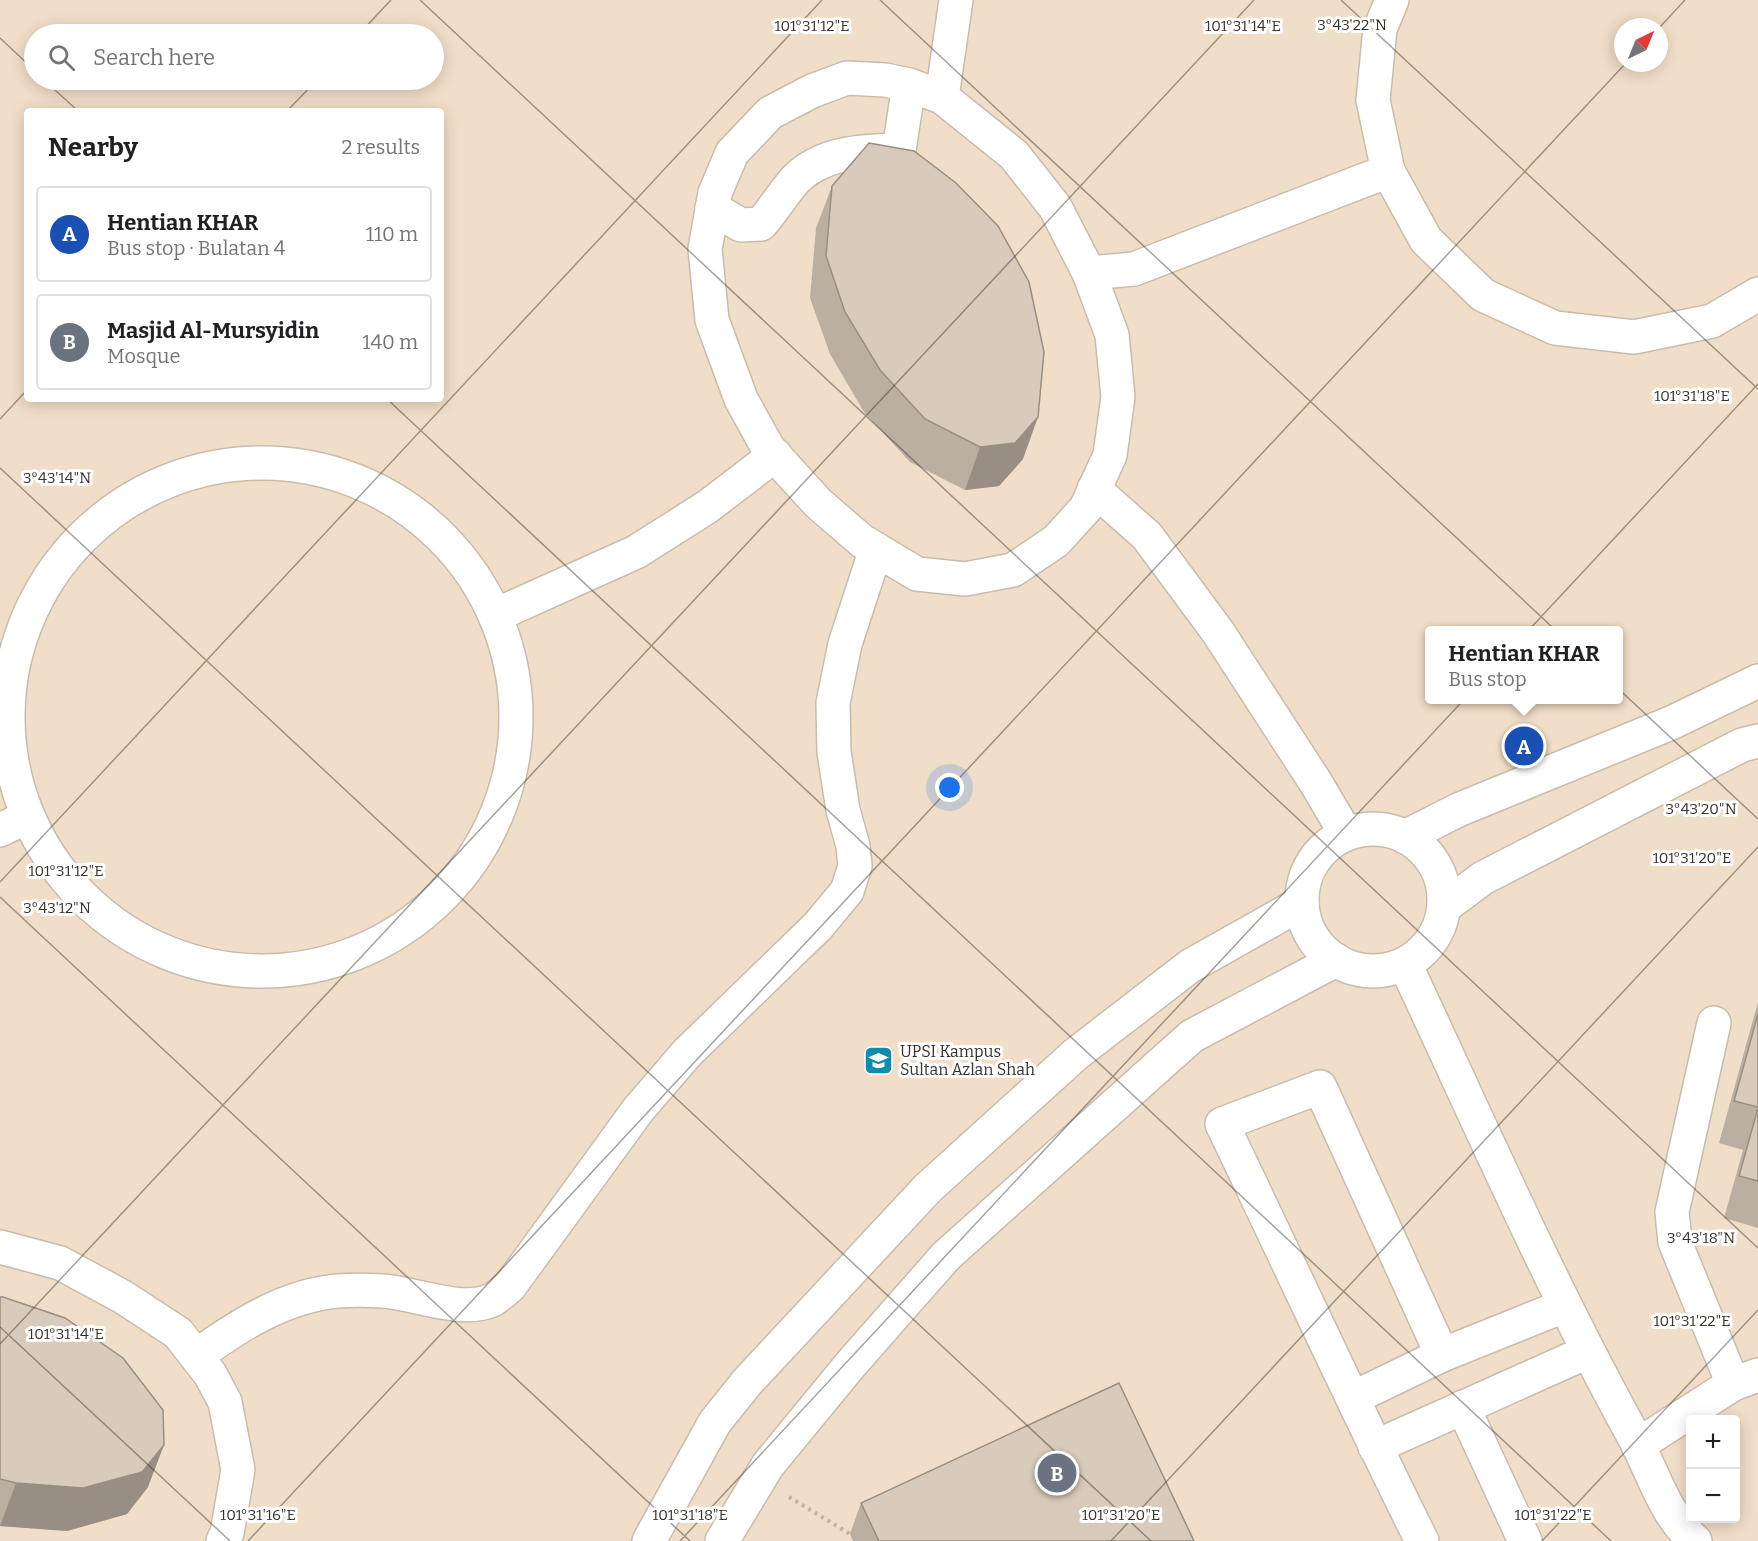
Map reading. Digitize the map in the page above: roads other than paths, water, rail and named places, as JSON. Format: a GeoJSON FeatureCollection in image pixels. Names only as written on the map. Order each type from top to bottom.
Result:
{"type":"FeatureCollection","features":[{"type":"Feature","properties":{"kind":"street"},"geometry":{"type":"LineString","coordinates":[[942,97],[956,0]]}},
{"type":"Feature","properties":{"kind":"street"},"geometry":{"type":"LineString","coordinates":[[1392,0],[1380,29],[1374,100],[1388,171],[1426,240],[1483,294],[1555,328],[1634,337],[1712,321],[1758,294]]}},
{"type":"Feature","properties":{"kind":"street"},"geometry":{"type":"LineString","coordinates":[[847,78],[885,80],[909,85],[942,97],[1014,155],[1055,207],[1089,273],[1112,336],[1118,398],[1110,455],[1086,508],[1056,541],[1013,570],[965,579],[917,574],[862,541],[818,503],[768,448],[741,399],[712,320],[705,249],[715,193],[732,153],[770,112],[812,91],[847,78]]}},
{"type":"Feature","properties":{"kind":"street"},"geometry":{"type":"LineString","coordinates":[[712,208],[741,225],[761,224],[795,181],[812,166],[841,155],[899,150],[909,85]]}},
{"type":"Feature","properties":{"kind":"street"},"geometry":{"type":"LineString","coordinates":[[1089,273],[1134,269],[1388,171]]}},
{"type":"Feature","properties":{"kind":"street"},"geometry":{"type":"LineString","coordinates":[[496,615],[636,552],[707,507],[775,455]]}},
{"type":"Feature","properties":{"kind":"street"},"geometry":{"type":"LineString","coordinates":[[265,461],[337,473],[403,505],[457,553],[496,615],[516,692],[512,772],[508,783],[483,847],[432,909],[365,952],[287,972],[207,966],[132,936],[71,885],[14,824],[8,747],[9,675],[31,605],[71,545],[127,499],[194,470],[265,461]]}},
{"type":"Feature","properties":{"kind":"street"},"geometry":{"type":"LineString","coordinates":[[1094,489],[1147,536],[1218,632],[1316,783],[1346,834]]}},
{"type":"Feature","properties":{"kind":"street"},"geometry":{"type":"LineString","coordinates":[[196,1356],[256,1317],[299,1299],[336,1291],[383,1291],[467,1305],[491,1300],[510,1286],[638,1110],[687,1053],[818,926],[847,891],[855,866],[834,752],[833,703],[845,645],[876,549]]}},
{"type":"Feature","properties":{"kind":"street"},"geometry":{"type":"LineString","coordinates":[[1405,837],[1458,810],[1671,723],[1758,681]]}},
{"type":"Feature","properties":{"kind":"street"},"geometry":{"type":"LineString","coordinates":[[1444,907],[1484,878],[1564,835],[1742,745],[1758,741]]}},
{"type":"Feature","properties":{"kind":"street"},"geometry":{"type":"LineString","coordinates":[[1366,829],[1386,830],[1405,837],[1422,849],[1435,866],[1443,885],[1444,907],[1438,930],[1425,950],[1405,964],[1382,971],[1358,969],[1336,960],[1318,945],[1307,925],[1302,903],[1304,881],[1313,861],[1327,845],[1346,834],[1366,829]]}},
{"type":"Feature","properties":{"kind":"street"},"geometry":{"type":"LineString","coordinates":[[649,1541],[721,1414],[748,1380],[928,1188],[1076,1054],[1190,966],[1302,903]]}},
{"type":"Feature","properties":{"kind":"street"},"geometry":{"type":"LineString","coordinates":[[722,1541],[768,1465],[851,1364],[946,1256],[1192,1036],[1336,960]]}},
{"type":"Feature","properties":{"kind":"street"},"geometry":{"type":"LineString","coordinates":[[1405,964],[1587,1352],[1638,1445],[1665,1504],[1686,1533],[1695,1541]]}},
{"type":"Feature","properties":{"kind":"street"},"geometry":{"type":"LineString","coordinates":[[1638,1445],[1745,1380],[1675,1242],[1672,1212],[1714,1023]]}},
{"type":"Feature","properties":{"kind":"street"},"geometry":{"type":"LineString","coordinates":[[1422,1541],[1222,1124],[1320,1087],[1442,1355]]}},
{"type":"Feature","properties":{"kind":"street"},"geometry":{"type":"LineString","coordinates":[[0,1247],[60,1263],[123,1297],[178,1333],[210,1374],[225,1402],[238,1470],[227,1533],[223,1541]]}},
{"type":"Feature","properties":{"kind":"street"},"geometry":{"type":"LineString","coordinates":[[1353,1398],[1442,1355],[1564,1306]]}},
{"type":"Feature","properties":{"kind":"street"},"geometry":{"type":"LineString","coordinates":[[1375,1447],[1587,1352]]}},
{"type":"Feature","properties":{"kind":"street"},"geometry":{"type":"LineString","coordinates":[[1463,1407],[1525,1541]]}},
{"type":"Feature","properties":{"kind":"place","name":"Hentian KHAR"},"geometry":{"type":"Point","coordinates":[1524,746]}},
{"type":"Feature","properties":{"kind":"place","name":"UPSI Kampus Sultan Azlan Shah"},"geometry":{"type":"Point","coordinates":[879,1060]}},
{"type":"Feature","properties":{"kind":"place","name":"Masjid Al-Mursyidin"},"geometry":{"type":"Point","coordinates":[1057,1473]}}]}
